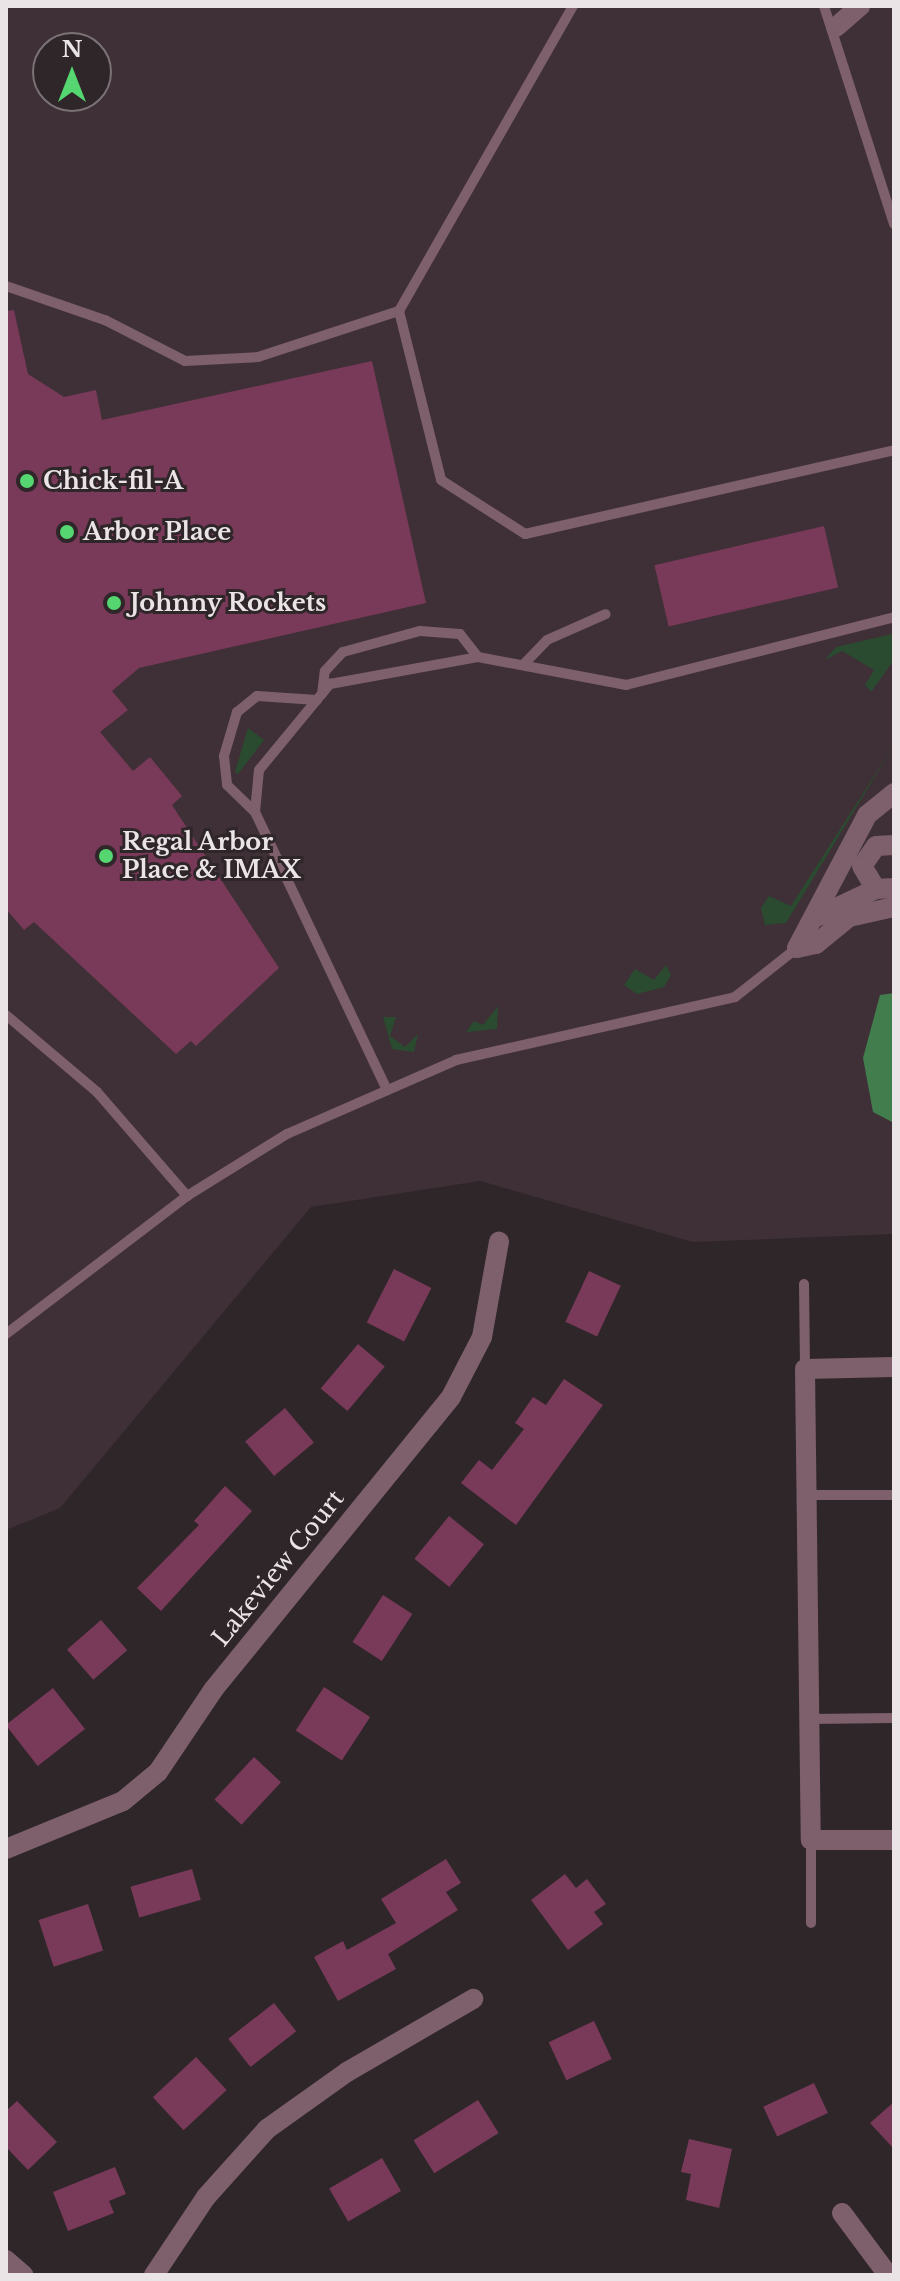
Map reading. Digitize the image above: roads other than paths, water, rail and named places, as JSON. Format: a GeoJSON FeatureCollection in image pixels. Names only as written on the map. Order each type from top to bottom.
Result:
{"type":"FeatureCollection","features":[{"type":"Feature","properties":{"kind":"street"},"geometry":{"type":"LineString","coordinates":[[836,27],[860,6]]}},
{"type":"Feature","properties":{"kind":"street"},"geometry":{"type":"LineString","coordinates":[[797,948],[819,916],[831,876],[867,815],[894,793]]}},
{"type":"Feature","properties":{"kind":"street"},"geometry":{"type":"LineString","coordinates":[[831,876],[862,866],[885,846],[867,815]]}},
{"type":"Feature","properties":{"kind":"street"},"geometry":{"type":"LineString","coordinates":[[819,916],[885,889],[862,866]]}},
{"type":"Feature","properties":{"kind":"street"},"geometry":{"type":"LineString","coordinates":[[797,948],[816,944],[849,917],[894,907]]}},
{"type":"Feature","properties":{"kind":"street","name":"Lakeview Court"},"geometry":{"type":"LineString","coordinates":[[6,1849],[123,1801],[158,1772],[213,1690],[451,1397],[482,1337],[499,1242]]}},
{"type":"Feature","properties":{"kind":"street"},"geometry":{"type":"LineString","coordinates":[[894,1367],[805,1369],[811,1840],[894,1840]]}},
{"type":"Feature","properties":{"kind":"street"},"geometry":{"type":"LineString","coordinates":[[154,2275],[206,2197],[267,2129],[347,2072],[473,1999]]}},
{"type":"Feature","properties":{"kind":"street"},"geometry":{"type":"LineString","coordinates":[[842,2213],[888,2275]]}},
{"type":"Feature","properties":{"kind":"street"},"geometry":{"type":"LineString","coordinates":[[6,2260],[23,2275]]}},
{"type":"Feature","properties":{"kind":"lane"},"geometry":{"type":"LineString","coordinates":[[6,286],[105,320],[185,361],[258,357],[399,311],[573,6]]}},
{"type":"Feature","properties":{"kind":"lane"},"geometry":{"type":"LineString","coordinates":[[824,6],[836,27],[894,224]]}},
{"type":"Feature","properties":{"kind":"lane"},"geometry":{"type":"LineString","coordinates":[[399,311],[441,480],[525,534],[894,450]]}},
{"type":"Feature","properties":{"kind":"lane"},"geometry":{"type":"LineString","coordinates":[[524,664],[547,640],[606,614]]}},
{"type":"Feature","properties":{"kind":"lane"},"geometry":{"type":"LineString","coordinates":[[255,812],[259,770],[330,684],[478,657],[626,685],[894,617]]}},
{"type":"Feature","properties":{"kind":"lane"},"geometry":{"type":"LineString","coordinates":[[320,697],[325,671],[343,652],[420,631],[460,634],[478,657]]}},
{"type":"Feature","properties":{"kind":"lane"},"geometry":{"type":"LineString","coordinates":[[320,697],[257,696],[237,712],[224,756],[227,785],[255,812],[387,1090]]}},
{"type":"Feature","properties":{"kind":"lane"},"geometry":{"type":"LineString","coordinates":[[6,1334],[187,1196],[287,1134],[456,1060],[735,997],[797,948]]}},
{"type":"Feature","properties":{"kind":"lane"},"geometry":{"type":"LineString","coordinates":[[6,1015],[97,1092],[187,1196]]}},
{"type":"Feature","properties":{"kind":"lane"},"geometry":{"type":"LineString","coordinates":[[804,1284],[805,1369]]}},
{"type":"Feature","properties":{"kind":"lane"},"geometry":{"type":"LineString","coordinates":[[807,1495],[894,1495]]}},
{"type":"Feature","properties":{"kind":"lane"},"geometry":{"type":"LineString","coordinates":[[810,1719],[894,1718]]}},
{"type":"Feature","properties":{"kind":"lane"},"geometry":{"type":"LineString","coordinates":[[811,1840],[811,1923]]}},
{"type":"Feature","properties":{"kind":"place","name":"Chick-fil-A"},"geometry":{"type":"Point","coordinates":[27,481]}},
{"type":"Feature","properties":{"kind":"place","name":"Arbor Place"},"geometry":{"type":"Point","coordinates":[67,532]}},
{"type":"Feature","properties":{"kind":"place","name":"Johnny Rockets"},"geometry":{"type":"Point","coordinates":[114,603]}},
{"type":"Feature","properties":{"kind":"place","name":"Regal Arbor Place & IMAX"},"geometry":{"type":"Point","coordinates":[106,856]}}]}
